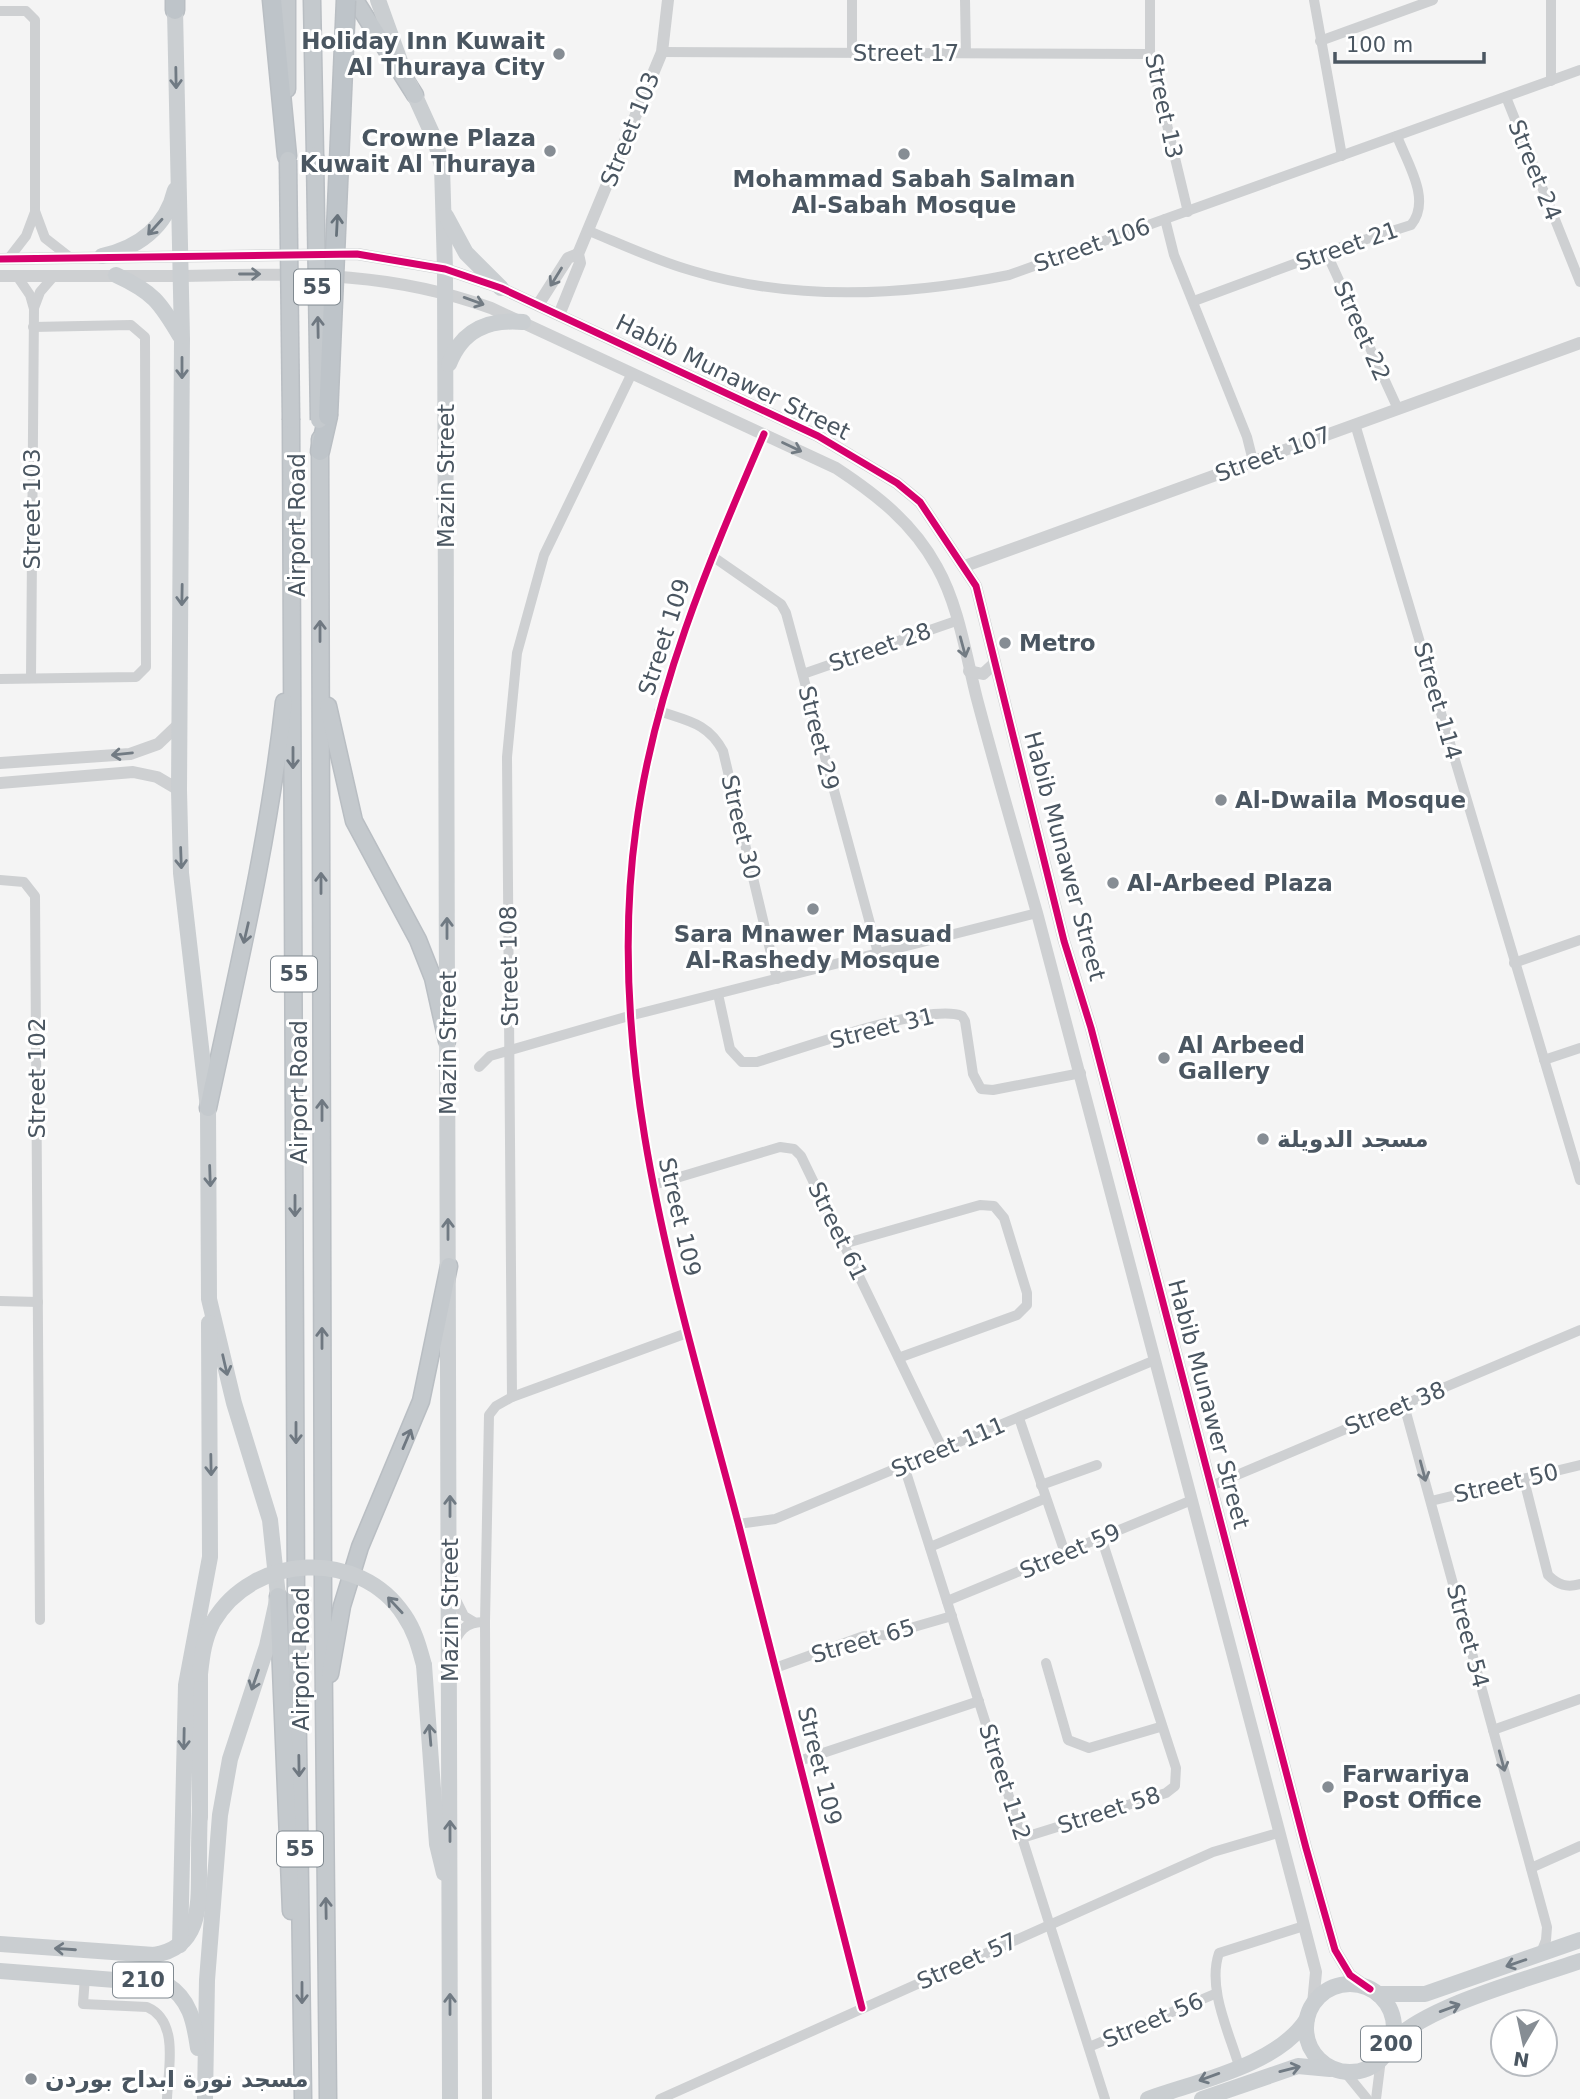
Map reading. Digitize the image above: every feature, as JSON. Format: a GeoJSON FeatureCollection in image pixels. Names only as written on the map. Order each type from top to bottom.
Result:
{"type":"FeatureCollection","features":[{"type":"Feature","properties":{"kind":"highway"},"geometry":{"type":"LineString","coordinates":[[272,0],[288,158]]}},
{"type":"Feature","properties":{"kind":"highway","name":"Airport Road"},"geometry":{"type":"LineString","coordinates":[[287,0],[293,623],[296,1576],[303,2099]]}},
{"type":"Feature","properties":{"kind":"highway","name":"Airport Road"},"geometry":{"type":"LineString","coordinates":[[312,0],[323,418]]}},
{"type":"Feature","properties":{"kind":"highway"},"geometry":{"type":"LineString","coordinates":[[320,451],[346,0]]}},
{"type":"Feature","properties":{"kind":"highway"},"geometry":{"type":"LineString","coordinates":[[355,0],[415,95]]}},
{"type":"Feature","properties":{"kind":"highway","name":"Airport Road"},"geometry":{"type":"LineString","coordinates":[[320,451],[328,2099]]}},
{"type":"Feature","properties":{"kind":"highway"},"geometry":{"type":"LineString","coordinates":[[208,1108],[273,801],[293,623]]}},
{"type":"Feature","properties":{"kind":"highway"},"geometry":{"type":"LineString","coordinates":[[320,656],[335,747],[354,821],[418,940],[433,978],[447,1041]]}},
{"type":"Feature","properties":{"kind":"highway"},"geometry":{"type":"LineString","coordinates":[[324,1707],[342,1606],[360,1547],[421,1401],[449,1266]]}},
{"type":"Feature","properties":{"kind":"highway"},"geometry":{"type":"LineString","coordinates":[[278,1596],[290,1906],[302,1941]]}},
{"type":"Feature","properties":{"kind":"main road","name":"Mazin Street"},"geometry":{"type":"LineString","coordinates":[[378,0],[385,26],[435,140],[442,166],[447,388],[449,2099]]}},
{"type":"Feature","properties":{"kind":"main road"},"geometry":{"type":"LineString","coordinates":[[176,3],[182,339],[179,790],[181,873],[208,1108],[210,1557],[186,1685],[180,1945]]}},
{"type":"Feature","properties":{"kind":"main road"},"geometry":{"type":"LineString","coordinates":[[102,256],[138,243],[153,230],[166,215],[174,193],[177,170]]}},
{"type":"Feature","properties":{"kind":"main road"},"geometry":{"type":"LineString","coordinates":[[443,208],[466,253],[501,288]]}},
{"type":"Feature","properties":{"kind":"main road"},"geometry":{"type":"LineString","coordinates":[[116,275],[147,290],[160,301],[182,339]]}},
{"type":"Feature","properties":{"kind":"main road"},"geometry":{"type":"LineString","coordinates":[[447,388],[448,368],[455,350],[468,335],[484,324],[504,320],[523,323]]}},
{"type":"Feature","properties":{"kind":"main road"},"geometry":{"type":"LineString","coordinates":[[207,1980],[220,1815],[230,1759],[267,1646],[278,1596],[270,1520],[234,1403],[209,1299]]}},
{"type":"Feature","properties":{"kind":"main road"},"geometry":{"type":"LineString","coordinates":[[205,2095],[207,1980],[200,1809],[200,1674],[203,1647],[214,1622],[231,1600],[266,1577],[306,1567],[334,1569],[361,1578],[384,1593],[403,1614],[417,1638],[424,1665],[437,1844],[450,1900]]}},
{"type":"Feature","properties":{"kind":"main road","name":"210"},"geometry":{"type":"LineString","coordinates":[[0,1944],[154,1955],[180,1945],[192,1933],[199,1911],[200,1809]]}},
{"type":"Feature","properties":{"kind":"main road","name":"200"},"geometry":{"type":"LineString","coordinates":[[1148,2099],[1270,2054],[1293,2038],[1320,1996],[1339,1986],[1349,1984],[1374,1991],[1425,1994],[1580,1940]]}},
{"type":"Feature","properties":{"kind":"main road"},"geometry":{"type":"LineString","coordinates":[[90,1977],[105,1971],[107,1965],[102,1954],[97,1951]]}},
{"type":"Feature","properties":{"kind":"main road","name":"200"},"geometry":{"type":"LineString","coordinates":[[1202,2099],[1298,2066],[1341,2071],[1365,2069],[1381,2059],[1392,2042],[1415,2022],[1580,1961]]}},
{"type":"Feature","properties":{"kind":"main road","name":"210"},"geometry":{"type":"LineString","coordinates":[[0,1971],[166,1984],[180,1993],[194,2022],[205,2095]]}},
{"type":"Feature","properties":{"kind":"main road","name":"200"},"geometry":{"type":"LineString","coordinates":[[1374,1991],[1393,2015],[1392,2042]]}},
{"type":"Feature","properties":{"kind":"main road","name":"200"},"geometry":{"type":"LineString","coordinates":[[1310,2012],[1307,2032],[1316,2056],[1341,2071]]}},
{"type":"Feature","properties":{"kind":"main road"},"geometry":{"type":"LineString","coordinates":[[1245,2064],[1258,2066],[1260,2077]]}},
{"type":"Feature","properties":{"kind":"street","name":"Street 103"},"geometry":{"type":"LineString","coordinates":[[559,315],[580,263],[578,254],[662,52],[668,0]]}},
{"type":"Feature","properties":{"kind":"street"},"geometry":{"type":"LineString","coordinates":[[852,0],[852,53]]}},
{"type":"Feature","properties":{"kind":"street"},"geometry":{"type":"LineString","coordinates":[[965,0],[966,53]]}},
{"type":"Feature","properties":{"kind":"street","name":"Street 13"},"geometry":{"type":"LineString","coordinates":[[1150,0],[1150,54],[1188,212]]}},
{"type":"Feature","properties":{"kind":"street"},"geometry":{"type":"LineString","coordinates":[[1314,0],[1342,156]]}},
{"type":"Feature","properties":{"kind":"street"},"geometry":{"type":"LineString","coordinates":[[1320,41],[1433,0]]}},
{"type":"Feature","properties":{"kind":"street"},"geometry":{"type":"LineString","coordinates":[[1551,0],[1551,81]]}},
{"type":"Feature","properties":{"kind":"street"},"geometry":{"type":"LineString","coordinates":[[0,10],[26,11],[35,20],[36,216],[45,239],[68,256]]}},
{"type":"Feature","properties":{"kind":"street","name":"Street 17"},"geometry":{"type":"LineString","coordinates":[[662,52],[1150,54]]}},
{"type":"Feature","properties":{"kind":"street","name":"Street 106"},"geometry":{"type":"LineString","coordinates":[[589,231],[693,271],[794,291],[904,292],[1009,275],[1580,69]]}},
{"type":"Feature","properties":{"kind":"street","name":"Street 24"},"geometry":{"type":"LineString","coordinates":[[1506,97],[1580,282]]}},
{"type":"Feature","properties":{"kind":"street","name":"Street 21"},"geometry":{"type":"LineString","coordinates":[[1194,302],[1326,252],[1411,225],[1419,215],[1421,200],[1397,136]]}},
{"type":"Feature","properties":{"kind":"street"},"geometry":{"type":"LineString","coordinates":[[4,259],[26,236],[36,216]]}},
{"type":"Feature","properties":{"kind":"street"},"geometry":{"type":"LineString","coordinates":[[1166,219],[1174,255],[1247,437],[1253,461]]}},
{"type":"Feature","properties":{"kind":"street","name":"Street 22"},"geometry":{"type":"LineString","coordinates":[[1326,252],[1398,409]]}},
{"type":"Feature","properties":{"kind":"street","name":"Habib Munawer Street"},"geometry":{"type":"LineString","coordinates":[[4,259],[357,254],[445,270],[501,288],[818,436],[897,483],[920,502],[976,586],[1072,964],[1335,1950],[1350,1975],[1374,1991]]}},
{"type":"Feature","properties":{"kind":"street","name":"Street 103"},"geometry":{"type":"LineString","coordinates":[[538,305],[568,258],[578,254]]}},
{"type":"Feature","properties":{"kind":"street","name":"Habib Munawer Street"},"geometry":{"type":"LineString","coordinates":[[0,276],[351,276],[445,291],[523,323],[836,468],[883,499],[912,531],[938,568],[956,621],[1081,1073],[1278,1833],[1303,1920],[1315,1972],[1310,2012]]}},
{"type":"Feature","properties":{"kind":"street","name":"Street 103"},"geometry":{"type":"LineString","coordinates":[[17,276],[30,295],[34,309]]}},
{"type":"Feature","properties":{"kind":"street","name":"Street 103"},"geometry":{"type":"LineString","coordinates":[[32,678],[33,327],[34,309],[40,292],[53,277]]}},
{"type":"Feature","properties":{"kind":"street"},"geometry":{"type":"LineString","coordinates":[[0,679],[136,677],[145,671],[146,664],[145,337],[131,325],[33,327]]}},
{"type":"Feature","properties":{"kind":"street","name":"Street 107"},"geometry":{"type":"LineString","coordinates":[[965,566],[1580,343]]}},
{"type":"Feature","properties":{"kind":"street","name":"Street 108"},"geometry":{"type":"LineString","coordinates":[[512,1396],[506,757],[517,653],[544,555],[632,373]]}},
{"type":"Feature","properties":{"kind":"street"},"geometry":{"type":"LineString","coordinates":[[688,400],[696,392],[696,380]]}},
{"type":"Feature","properties":{"kind":"street"},"geometry":{"type":"LineString","coordinates":[[709,410],[708,397],[719,391]]}},
{"type":"Feature","properties":{"kind":"street","name":"Street 114"},"geometry":{"type":"LineString","coordinates":[[1355,424],[1580,1180]]}},
{"type":"Feature","properties":{"kind":"street","name":"Street 109"},"geometry":{"type":"LineString","coordinates":[[764,434],[680,639],[645,771],[635,832],[628,954],[629,1016],[639,1118],[687,1332],[862,2008]]}},
{"type":"Feature","properties":{"kind":"street","name":"Street 29"},"geometry":{"type":"LineString","coordinates":[[712,556],[781,604],[803,674],[878,953]]}},
{"type":"Feature","properties":{"kind":"street","name":"Street 28"},"geometry":{"type":"LineString","coordinates":[[803,674],[956,621]]}},
{"type":"Feature","properties":{"kind":"street"},"geometry":{"type":"LineString","coordinates":[[970,671],[983,674],[995,663]]}},
{"type":"Feature","properties":{"kind":"street"},"geometry":{"type":"LineString","coordinates":[[977,700],[985,690],[992,687],[1002,692]]}},
{"type":"Feature","properties":{"kind":"street","name":"Street 30"},"geometry":{"type":"LineString","coordinates":[[659,711],[701,725],[714,734],[723,751],[777,979]]}},
{"type":"Feature","properties":{"kind":"street"},"geometry":{"type":"LineString","coordinates":[[0,763],[130,754],[158,744],[180,723]]}},
{"type":"Feature","properties":{"kind":"street"},"geometry":{"type":"LineString","coordinates":[[18,761],[25,767],[23,780]]}},
{"type":"Feature","properties":{"kind":"street"},"geometry":{"type":"LineString","coordinates":[[0,783],[133,772],[158,777],[179,790]]}},
{"type":"Feature","properties":{"kind":"street","name":"Street 102"},"geometry":{"type":"LineString","coordinates":[[0,880],[24,882],[35,897],[40,1620]]}},
{"type":"Feature","properties":{"kind":"street"},"geometry":{"type":"LineString","coordinates":[[479,1067],[490,1056],[629,1016],[1037,913]]}},
{"type":"Feature","properties":{"kind":"street"},"geometry":{"type":"LineString","coordinates":[[1514,963],[1580,940]]}},
{"type":"Feature","properties":{"kind":"street"},"geometry":{"type":"LineString","coordinates":[[1051,967],[1055,972],[1062,973],[1072,964]]}},
{"type":"Feature","properties":{"kind":"street","name":"Street 31"},"geometry":{"type":"LineString","coordinates":[[718,994],[730,1049],[742,1062],[757,1062],[904,1019],[949,1012],[962,1016],[965,1021],[974,1074],[981,1090],[1081,1073]]}},
{"type":"Feature","properties":{"kind":"street"},"geometry":{"type":"LineString","coordinates":[[1544,1060],[1580,1048]]}},
{"type":"Feature","properties":{"kind":"street","name":"Street 61"},"geometry":{"type":"LineString","coordinates":[[653,1185],[780,1147],[794,1149],[801,1156],[943,1448]]}},
{"type":"Feature","properties":{"kind":"street"},"geometry":{"type":"LineString","coordinates":[[842,1244],[980,1205],[994,1206],[1004,1218],[1027,1293],[1027,1305],[1017,1315],[901,1357]]}},
{"type":"Feature","properties":{"kind":"street"},"geometry":{"type":"LineString","coordinates":[[1120,1224],[1126,1211],[1138,1211]]}},
{"type":"Feature","properties":{"kind":"street"},"geometry":{"type":"LineString","coordinates":[[0,1301],[38,1302]]}},
{"type":"Feature","properties":{"kind":"street","name":"Street 38"},"geometry":{"type":"LineString","coordinates":[[1211,1486],[1580,1329]]}},
{"type":"Feature","properties":{"kind":"street"},"geometry":{"type":"LineString","coordinates":[[487,2099],[480,1622],[488,1421],[492,1410],[512,1396],[687,1332]]}},
{"type":"Feature","properties":{"kind":"street","name":"Street 111"},"geometry":{"type":"LineString","coordinates":[[738,1524],[775,1519],[1155,1360]]}},
{"type":"Feature","properties":{"kind":"street","name":"Street 54"},"geometry":{"type":"LineString","coordinates":[[1404,1405],[1547,1927],[1546,1940],[1540,1955]]}},
{"type":"Feature","properties":{"kind":"street"},"geometry":{"type":"LineString","coordinates":[[1019,1418],[1044,1499],[1065,1552]]}},
{"type":"Feature","properties":{"kind":"street"},"geometry":{"type":"LineString","coordinates":[[1041,1485],[1097,1465]]}},
{"type":"Feature","properties":{"kind":"street","name":"Street 50"},"geometry":{"type":"LineString","coordinates":[[1431,1501],[1580,1465]]}},
{"type":"Feature","properties":{"kind":"street","name":"Street 112"},"geometry":{"type":"LineString","coordinates":[[904,1466],[1105,2099]]}},
{"type":"Feature","properties":{"kind":"street"},"geometry":{"type":"LineString","coordinates":[[1524,1480],[1548,1575],[1557,1584],[1572,1587],[1580,1584]]}},
{"type":"Feature","properties":{"kind":"street"},"geometry":{"type":"LineString","coordinates":[[930,1547],[1044,1499]]}},
{"type":"Feature","properties":{"kind":"street","name":"Street 59"},"geometry":{"type":"LineString","coordinates":[[947,1601],[1192,1500]]}},
{"type":"Feature","properties":{"kind":"street","name":"Street 58"},"geometry":{"type":"LineString","coordinates":[[1022,1838],[1166,1793],[1175,1786],[1175,1768],[1101,1537]]}},
{"type":"Feature","properties":{"kind":"street"},"geometry":{"type":"LineString","coordinates":[[450,1588],[464,1616],[480,1622]]}},
{"type":"Feature","properties":{"kind":"street"},"geometry":{"type":"LineString","coordinates":[[1221,1609],[1226,1596],[1243,1607]]}},
{"type":"Feature","properties":{"kind":"street","name":"Street 65"},"geometry":{"type":"LineString","coordinates":[[775,1668],[864,1636],[886,1635],[952,1616]]}},
{"type":"Feature","properties":{"kind":"street"},"geometry":{"type":"LineString","coordinates":[[450,1656],[460,1631],[480,1622]]}},
{"type":"Feature","properties":{"kind":"street"},"geometry":{"type":"LineString","coordinates":[[1045,1663],[1068,1740],[1078,1746],[1088,1748],[1160,1727]]}},
{"type":"Feature","properties":{"kind":"street"},"geometry":{"type":"LineString","coordinates":[[1493,1730],[1580,1699]]}},
{"type":"Feature","properties":{"kind":"street"},"geometry":{"type":"LineString","coordinates":[[800,1761],[979,1701]]}},
{"type":"Feature","properties":{"kind":"street","name":"Street 57"},"geometry":{"type":"LineString","coordinates":[[660,2099],[1213,1852],[1278,1833]]}},
{"type":"Feature","properties":{"kind":"street"},"geometry":{"type":"LineString","coordinates":[[1531,1868],[1580,1846]]}},
{"type":"Feature","properties":{"kind":"street"},"geometry":{"type":"LineString","coordinates":[[1303,1920],[1312,1919],[1322,1912],[1323,1906]]}},
{"type":"Feature","properties":{"kind":"street","name":"Street 56"},"geometry":{"type":"LineString","coordinates":[[1245,2064],[1217,1993],[1215,1975],[1219,1953],[1303,1920]]}},
{"type":"Feature","properties":{"kind":"street"},"geometry":{"type":"LineString","coordinates":[[90,1977],[83,2004],[147,2007],[156,2011],[165,2021],[169,2038],[167,2099]]}},
{"type":"Feature","properties":{"kind":"street","name":"Street 56"},"geometry":{"type":"LineString","coordinates":[[1089,2047],[1217,1993]]}},
{"type":"Feature","properties":{"kind":"street"},"geometry":{"type":"LineString","coordinates":[[1376,2099],[1381,2059]]}},
{"type":"Feature","properties":{"kind":"street"},"geometry":{"type":"LineString","coordinates":[[1341,2071],[1367,2099]]}},
{"type":"Feature","properties":{"kind":"cycle path"},"geometry":{"type":"LineString","coordinates":[[0,259],[357,254],[445,269],[501,288],[818,436],[897,483],[920,502],[976,586],[1064,941],[1091,1028],[1306,1848],[1335,1950],[1350,1975],[1370,1989]]}},
{"type":"Feature","properties":{"kind":"cycle path"},"geometry":{"type":"LineString","coordinates":[[764,434],[686,627],[670,676],[644,776],[636,828],[628,918],[630,1006],[638,1094],[671,1268],[862,2008]]}},
{"type":"Feature","properties":{"kind":"place","name":"Holiday Inn Kuwait Al Thuraya City"},"geometry":{"type":"Point","coordinates":[559,54]}},
{"type":"Feature","properties":{"kind":"place","name":"Crowne Plaza Kuwait Al Thuraya"},"geometry":{"type":"Point","coordinates":[550,151]}},
{"type":"Feature","properties":{"kind":"place","name":"Mohammad Sabah Salman Al-Sabah Mosque"},"geometry":{"type":"Point","coordinates":[904,154]}},
{"type":"Feature","properties":{"kind":"place","name":"Metro"},"geometry":{"type":"Point","coordinates":[1005,643]}},
{"type":"Feature","properties":{"kind":"place","name":"Al-Dwaila Mosque"},"geometry":{"type":"Point","coordinates":[1221,800]}},
{"type":"Feature","properties":{"kind":"place","name":"Al-Arbeed Plaza"},"geometry":{"type":"Point","coordinates":[1113,883]}},
{"type":"Feature","properties":{"kind":"place","name":"Sara Mnawer Masuad Al-Rashedy Mosque"},"geometry":{"type":"Point","coordinates":[813,909]}},
{"type":"Feature","properties":{"kind":"place","name":"Al Arbeed Gallery"},"geometry":{"type":"Point","coordinates":[1164,1058]}},
{"type":"Feature","properties":{"kind":"place","name":"مسجد الدويلة"},"geometry":{"type":"Point","coordinates":[1263,1139]}},
{"type":"Feature","properties":{"kind":"place","name":"Farwariya Post Office"},"geometry":{"type":"Point","coordinates":[1328,1787]}},
{"type":"Feature","properties":{"kind":"place","name":"مسجد نورة ابداح بوردن"},"geometry":{"type":"Point","coordinates":[31,2079]}}]}
